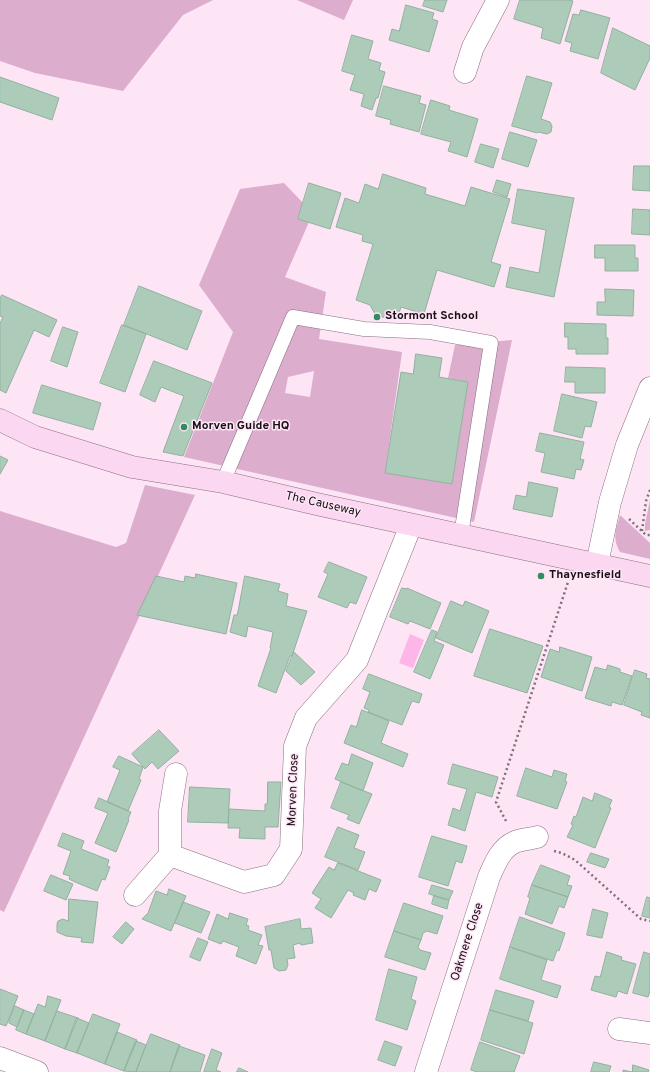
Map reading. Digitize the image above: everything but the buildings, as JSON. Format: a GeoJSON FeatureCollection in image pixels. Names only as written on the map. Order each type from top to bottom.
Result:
{"type":"FeatureCollection","features":[{"type":"Feature","properties":{"kind":"main road","name":"The Causeway"},"geometry":{"type":"LineString","coordinates":[[0,420],[35,437],[132,467],[224,482],[411,525],[650,576]]}},
{"type":"Feature","properties":{"kind":"street"},"geometry":{"type":"LineString","coordinates":[[465,72],[473,47],[498,0]]}},
{"type":"Feature","properties":{"kind":"street"},"geometry":{"type":"LineString","coordinates":[[597,564],[610,502],[625,452],[650,388]]}},
{"type":"Feature","properties":{"kind":"street","name":"Morven Close"},"geometry":{"type":"LineString","coordinates":[[170,855],[244,882],[274,876],[291,849],[296,746],[306,718],[357,660],[411,525]]}},
{"type":"Feature","properties":{"kind":"street"},"geometry":{"type":"LineString","coordinates":[[135,895],[170,855],[170,811],[176,774]]}},
{"type":"Feature","properties":{"kind":"street","name":"Oakmere Close"},"geometry":{"type":"LineString","coordinates":[[426,1072],[489,877],[496,861],[504,850],[516,842],[537,837]]}},
{"type":"Feature","properties":{"kind":"street"},"geometry":{"type":"LineString","coordinates":[[619,1030],[650,1033]]}},
{"type":"Feature","properties":{"kind":"street"},"geometry":{"type":"LineString","coordinates":[[0,1058],[38,1072]]}},
{"type":"Feature","properties":{"kind":"lane"},"geometry":{"type":"LineString","coordinates":[[224,482],[293,317],[364,329],[430,332],[491,343],[461,535]]}},
{"type":"Feature","properties":{"kind":"path"},"geometry":{"type":"LineString","coordinates":[[642,531],[646,501],[650,490]]}},
{"type":"Feature","properties":{"kind":"path"},"geometry":{"type":"LineString","coordinates":[[646,535],[650,539]]}},
{"type":"Feature","properties":{"kind":"path"},"geometry":{"type":"LineString","coordinates":[[516,842],[496,802],[567,586],[574,559]]}},
{"type":"Feature","properties":{"kind":"path"},"geometry":{"type":"LineString","coordinates":[[537,837],[547,849],[575,860],[641,919],[650,921]]}},
{"type":"Feature","properties":{"kind":"shaded area"},"geometry":{"type":"Polygon","coordinates":[[[0,0],[213,0],[183,15],[123,91],[35,73],[0,61],[0,0]]]}},
{"type":"Feature","properties":{"kind":"shaded area"},"geometry":{"type":"Polygon","coordinates":[[[297,0],[353,0],[344,20],[297,0]]]}},
{"type":"Feature","properties":{"kind":"shaded area"},"geometry":{"type":"Polygon","coordinates":[[[284,183],[303,203],[298,219],[309,222],[285,277],[326,292],[319,339],[402,352],[385,473],[452,484],[468,382],[448,378],[455,345],[512,340],[474,522],[184,457],[233,332],[199,285],[240,189],[284,183]],[[314,371],[288,377],[285,393],[310,397],[314,371]]]}},
{"type":"Feature","properties":{"kind":"shaded area"},"geometry":{"type":"Polygon","coordinates":[[[145,485],[195,495],[4,912],[0,910],[0,511],[116,547],[126,543],[145,485]]]}},
{"type":"Feature","properties":{"kind":"shaded area"},"geometry":{"type":"Polygon","coordinates":[[[650,500],[650,530],[645,531],[645,524],[650,500]]]}},
{"type":"Feature","properties":{"kind":"shaded area"},"geometry":{"type":"Polygon","coordinates":[[[620,515],[650,543],[650,559],[620,552],[615,538],[620,515]]]}},
{"type":"Feature","properties":{"kind":"shaded area"},"geometry":{"type":"Polygon","coordinates":[[[410,634],[424,640],[413,668],[399,663],[410,634]]]}},
{"type":"Feature","properties":{"kind":"place","name":"Stormont School"},"geometry":{"type":"Point","coordinates":[377,317]}},
{"type":"Feature","properties":{"kind":"place","name":"Morven Guide HQ"},"geometry":{"type":"Point","coordinates":[184,427]}},
{"type":"Feature","properties":{"kind":"place","name":"Thaynesfield"},"geometry":{"type":"Point","coordinates":[541,576]}}]}
